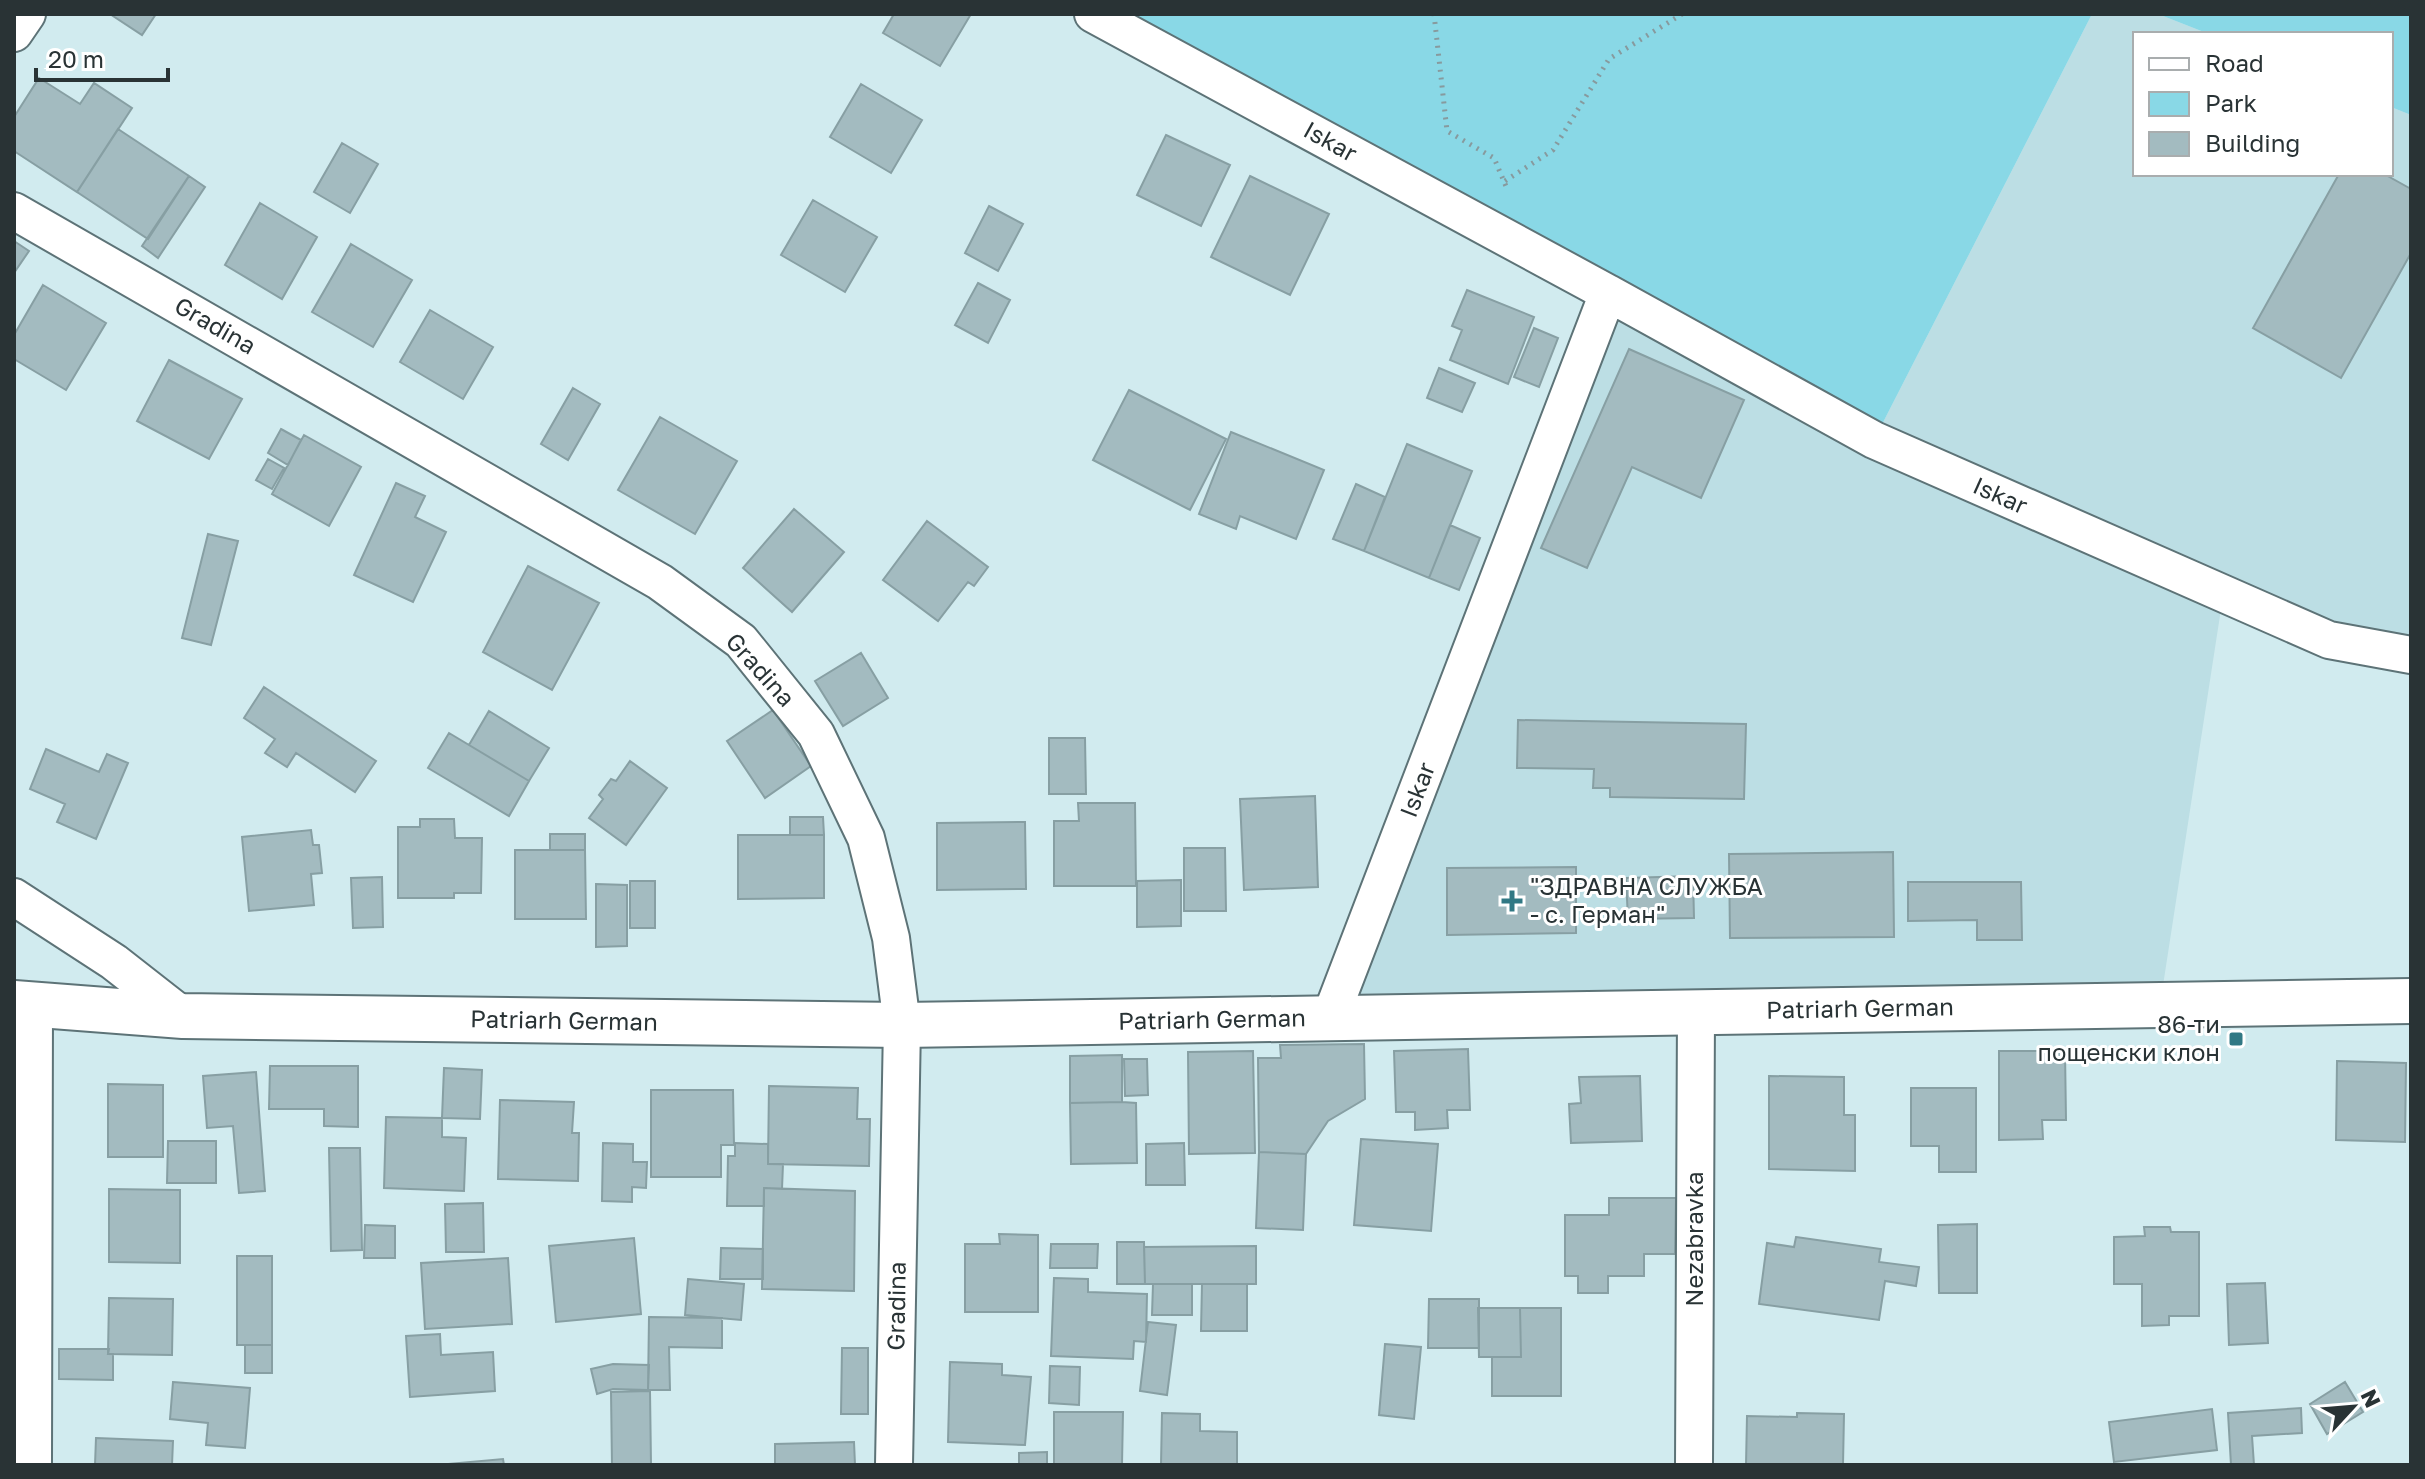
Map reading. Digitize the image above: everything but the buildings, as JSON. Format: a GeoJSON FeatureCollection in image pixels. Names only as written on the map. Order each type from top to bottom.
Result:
{"type":"FeatureCollection","features":[{"type":"Feature","properties":{"kind":"street"},"geometry":{"type":"LineString","coordinates":[[14,33],[27,14]]}},
{"type":"Feature","properties":{"kind":"street","name":"Iskar"},"geometry":{"type":"LineString","coordinates":[[1093,14],[1888,447],[2329,640],[2411,655]]}},
{"type":"Feature","properties":{"kind":"street","name":"Gradina"},"geometry":{"type":"LineString","coordinates":[[14,211],[660,582],[741,641],[816,734],[866,838],[891,938],[902,1025],[894,1465]]}},
{"type":"Feature","properties":{"kind":"street","name":"Iskar"},"geometry":{"type":"LineString","coordinates":[[1330,1018],[1608,293]]}},
{"type":"Feature","properties":{"kind":"street"},"geometry":{"type":"LineString","coordinates":[[14,897],[114,962],[183,1016]]}},
{"type":"Feature","properties":{"kind":"street","name":"Patriarh German"},"geometry":{"type":"LineString","coordinates":[[24,1004],[183,1016],[902,1025],[2411,1001]]}},
{"type":"Feature","properties":{"kind":"street"},"geometry":{"type":"LineString","coordinates":[[24,1004],[33,1465]]}},
{"type":"Feature","properties":{"kind":"street","name":"Nezabravka"},"geometry":{"type":"LineString","coordinates":[[1694,1465],[1696,1012]]}},
{"type":"Feature","properties":{"kind":"path"},"geometry":{"type":"LineString","coordinates":[[1434,14],[1447,131],[1494,158],[1505,181],[1523,248]]}},
{"type":"Feature","properties":{"kind":"path"},"geometry":{"type":"LineString","coordinates":[[1505,181],[1553,150],[1609,59],[1682,14]]}},
{"type":"Feature","properties":{"kind":"shaded area"},"geometry":{"type":"Polygon","coordinates":[[[2092,14],[2158,14],[2204,32],[2133,32],[2133,176],[2393,176],[2393,108],[2411,115],[2411,655],[2223,596],[2160,1005],[1330,1018],[1608,293],[1874,440],[2092,14]]]}},
{"type":"Feature","properties":{"kind":"green space"},"geometry":{"type":"Polygon","coordinates":[[[1094,14],[2092,14],[1874,440],[1094,14]]]}},
{"type":"Feature","properties":{"kind":"green space"},"geometry":{"type":"Polygon","coordinates":[[[2158,14],[2411,14],[2411,115],[2393,108],[2393,32],[2204,32],[2158,14]]]}},
{"type":"Feature","properties":{"kind":"place","name":"\"ЗДРАВНА СЛУЖБА - с. Герман\""},"geometry":{"type":"Point","coordinates":[1512,901]}},
{"type":"Feature","properties":{"kind":"place","name":"86-ти пощенски клон"},"geometry":{"type":"Point","coordinates":[2236,1039]}}]}
